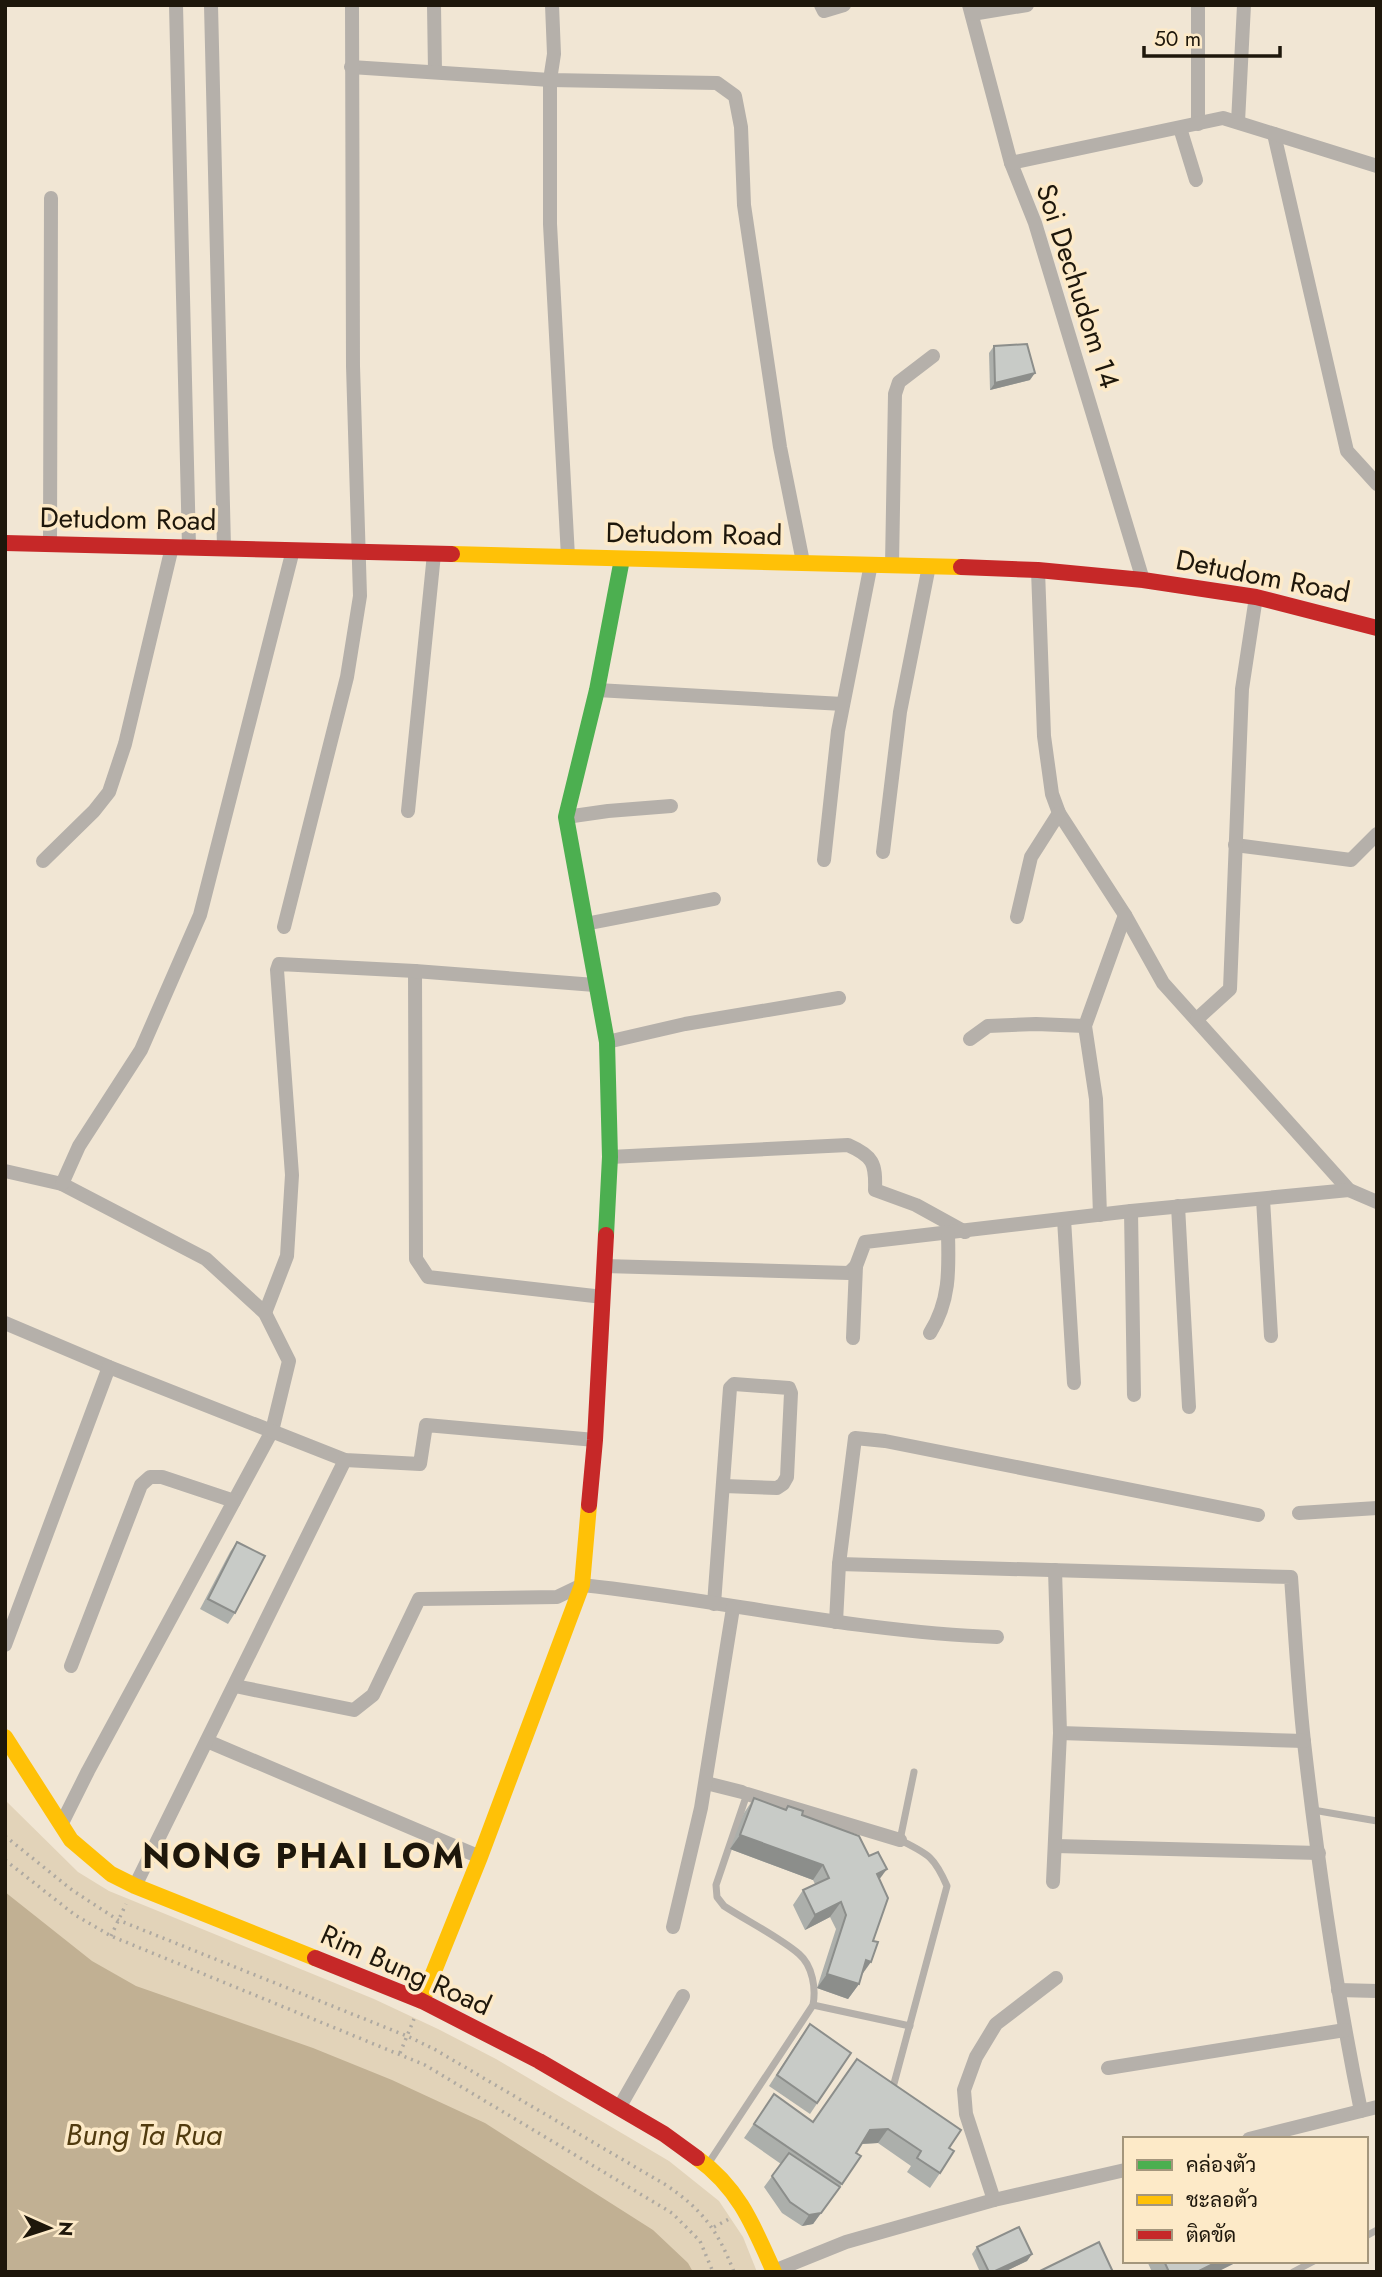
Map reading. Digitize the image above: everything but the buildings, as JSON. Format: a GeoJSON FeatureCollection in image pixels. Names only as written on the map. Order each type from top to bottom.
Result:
{"type":"FeatureCollection","features":[{"type":"Feature","properties":{"kind":"main road","name":"Detudom Road"},"geometry":{"type":"LineString","coordinates":[[5,543],[1038,570],[1143,580],[1256,597],[1377,628]]}},
{"type":"Feature","properties":{"kind":"main road"},"geometry":{"type":"LineString","coordinates":[[422,2001],[480,1857],[582,1585],[595,1440],[610,1157],[607,1042],[566,817],[597,690],[622,559]]}},
{"type":"Feature","properties":{"kind":"main road","name":"Rim Bung Road"},"geometry":{"type":"LineString","coordinates":[[5,1737],[71,1840],[111,1874],[422,2001],[539,2061],[664,2134],[708,2165],[722,2179],[746,2210],[774,2272]]}},
{"type":"Feature","properties":{"kind":"street"},"geometry":{"type":"LineString","coordinates":[[176,5],[189,547]]}},
{"type":"Feature","properties":{"kind":"street"},"geometry":{"type":"LineString","coordinates":[[211,5],[224,548]]}},
{"type":"Feature","properties":{"kind":"street"},"geometry":{"type":"LineString","coordinates":[[284,927],[347,677],[360,596],[353,366],[352,5]]}},
{"type":"Feature","properties":{"kind":"street"},"geometry":{"type":"LineString","coordinates":[[434,5],[435,72]]}},
{"type":"Feature","properties":{"kind":"street"},"geometry":{"type":"LineString","coordinates":[[552,5],[554,54],[550,80],[550,224],[568,557]]}},
{"type":"Feature","properties":{"kind":"street"},"geometry":{"type":"LineString","coordinates":[[821,5],[824,10],[845,5]]}},
{"type":"Feature","properties":{"kind":"street"},"geometry":{"type":"LineString","coordinates":[[970,10],[1027,5]]}},
{"type":"Feature","properties":{"kind":"street"},"geometry":{"type":"LineString","coordinates":[[1198,5],[1198,124]]}},
{"type":"Feature","properties":{"kind":"street"},"geometry":{"type":"LineString","coordinates":[[1238,122],[1244,5]]}},
{"type":"Feature","properties":{"kind":"street","name":"Soi Dechudom 14"},"geometry":{"type":"LineString","coordinates":[[970,10],[1011,163],[1035,223],[1143,580]]}},
{"type":"Feature","properties":{"kind":"street"},"geometry":{"type":"LineString","coordinates":[[351,67],[550,80],[717,83],[735,96],[741,127],[744,205],[780,447],[803,562]]}},
{"type":"Feature","properties":{"kind":"street"},"geometry":{"type":"LineString","coordinates":[[1011,163],[1223,118],[1377,166]]}},
{"type":"Feature","properties":{"kind":"street"},"geometry":{"type":"LineString","coordinates":[[1180,128],[1196,180]]}},
{"type":"Feature","properties":{"kind":"street"},"geometry":{"type":"LineString","coordinates":[[1274,134],[1347,451],[1377,484]]}},
{"type":"Feature","properties":{"kind":"street"},"geometry":{"type":"LineString","coordinates":[[50,544],[51,198]]}},
{"type":"Feature","properties":{"kind":"street"},"geometry":{"type":"LineString","coordinates":[[892,565],[895,394],[899,382],[933,356]]}},
{"type":"Feature","properties":{"kind":"street"},"geometry":{"type":"LineString","coordinates":[[43,861],[94,811],[109,792],[128,733],[172,547]]}},
{"type":"Feature","properties":{"kind":"street"},"geometry":{"type":"LineString","coordinates":[[62,1184],[79,1146],[141,1049],[200,915],[293,550]]}},
{"type":"Feature","properties":{"kind":"street"},"geometry":{"type":"LineString","coordinates":[[408,811],[435,554]]}},
{"type":"Feature","properties":{"kind":"street"},"geometry":{"type":"LineString","coordinates":[[824,860],[838,732],[871,564]]}},
{"type":"Feature","properties":{"kind":"street"},"geometry":{"type":"LineString","coordinates":[[883,852],[900,712],[929,566]]}},
{"type":"Feature","properties":{"kind":"street"},"geometry":{"type":"LineString","coordinates":[[1038,570],[1044,736],[1052,794],[1059,813],[1125,915],[1163,983],[1349,1190],[1377,1202]]}},
{"type":"Feature","properties":{"kind":"street"},"geometry":{"type":"LineString","coordinates":[[1197,1019],[1230,989],[1242,689],[1256,597]]}},
{"type":"Feature","properties":{"kind":"street"},"geometry":{"type":"LineString","coordinates":[[597,690],[843,704]]}},
{"type":"Feature","properties":{"kind":"street"},"geometry":{"type":"LineString","coordinates":[[566,817],[671,806]]}},
{"type":"Feature","properties":{"kind":"street"},"geometry":{"type":"LineString","coordinates":[[1017,917],[1031,857],[1059,813]]}},
{"type":"Feature","properties":{"kind":"street"},"geometry":{"type":"LineString","coordinates":[[1235,845],[1351,860],[1377,834]]}},
{"type":"Feature","properties":{"kind":"street"},"geometry":{"type":"LineString","coordinates":[[585,924],[714,899]]}},
{"type":"Feature","properties":{"kind":"street"},"geometry":{"type":"LineString","coordinates":[[1100,1214],[1096,1099],[1085,1026],[1125,915]]}},
{"type":"Feature","properties":{"kind":"street"},"geometry":{"type":"LineString","coordinates":[[265,1313],[286,1256],[292,1175],[277,970],[279,964],[595,985]]}},
{"type":"Feature","properties":{"kind":"street"},"geometry":{"type":"LineString","coordinates":[[415,971],[416,1259],[428,1277],[603,1297]]}},
{"type":"Feature","properties":{"kind":"street"},"geometry":{"type":"LineString","coordinates":[[607,1042],[685,1024],[839,998]]}},
{"type":"Feature","properties":{"kind":"street"},"geometry":{"type":"LineString","coordinates":[[970,1039],[988,1026],[1085,1026]]}},
{"type":"Feature","properties":{"kind":"street"},"geometry":{"type":"LineString","coordinates":[[610,1157],[848,1145],[864,1152],[876,1168],[875,1191],[916,1205],[965,1232]]}},
{"type":"Feature","properties":{"kind":"street"},"geometry":{"type":"LineString","coordinates":[[5,1171],[62,1184],[206,1259],[265,1313],[289,1361],[272,1431],[61,1825]]}},
{"type":"Feature","properties":{"kind":"street"},"geometry":{"type":"LineString","coordinates":[[853,1338],[856,1266],[864,1242],[1100,1214],[1349,1190]]}},
{"type":"Feature","properties":{"kind":"street"},"geometry":{"type":"LineString","coordinates":[[1263,1199],[1271,1336]]}},
{"type":"Feature","properties":{"kind":"street"},"geometry":{"type":"LineString","coordinates":[[1178,1206],[1189,1408]]}},
{"type":"Feature","properties":{"kind":"street"},"geometry":{"type":"LineString","coordinates":[[1131,1211],[1134,1395]]}},
{"type":"Feature","properties":{"kind":"street"},"geometry":{"type":"LineString","coordinates":[[1064,1219],[1074,1383]]}},
{"type":"Feature","properties":{"kind":"street"},"geometry":{"type":"LineString","coordinates":[[930,1333],[940,1318],[948,1288],[948,1234]]}},
{"type":"Feature","properties":{"kind":"street"},"geometry":{"type":"LineString","coordinates":[[604,1266],[849,1273],[856,1266]]}},
{"type":"Feature","properties":{"kind":"street"},"geometry":{"type":"LineString","coordinates":[[5,1323],[345,1460],[421,1464],[426,1425],[595,1440]]}},
{"type":"Feature","properties":{"kind":"street"},"geometry":{"type":"LineString","coordinates":[[5,1645],[109,1367]]}},
{"type":"Feature","properties":{"kind":"street"},"geometry":{"type":"LineString","coordinates":[[714,1605],[730,1388],[734,1384],[789,1388],[791,1393],[787,1477],[783,1484],[777,1488],[724,1486]]}},
{"type":"Feature","properties":{"kind":"street"},"geometry":{"type":"LineString","coordinates":[[836,1622],[839,1564],[855,1438],[885,1441],[1258,1515]]}},
{"type":"Feature","properties":{"kind":"street"},"geometry":{"type":"LineString","coordinates":[[135,1886],[345,1460]]}},
{"type":"Feature","properties":{"kind":"street"},"geometry":{"type":"LineString","coordinates":[[71,1666],[141,1485],[150,1476],[162,1477],[234,1501]]}},
{"type":"Feature","properties":{"kind":"street"},"geometry":{"type":"LineString","coordinates":[[1299,1513],[1377,1508]]}},
{"type":"Feature","properties":{"kind":"street"},"geometry":{"type":"LineString","coordinates":[[839,1564],[1291,1577],[1304,1741],[1313,1810],[1338,1990],[1361,2111]]}},
{"type":"Feature","properties":{"kind":"street"},"geometry":{"type":"LineString","coordinates":[[1053,1882],[1060,1733],[1055,1570]]}},
{"type":"Feature","properties":{"kind":"street"},"geometry":{"type":"LineString","coordinates":[[235,1686],[354,1710],[373,1695],[419,1599],[558,1597],[582,1585],[836,1622],[952,1636],[997,1637]]}},
{"type":"Feature","properties":{"kind":"street"},"geometry":{"type":"LineString","coordinates":[[673,1927],[706,1783],[733,1608]]}},
{"type":"Feature","properties":{"kind":"street"},"geometry":{"type":"LineString","coordinates":[[1060,1733],[1304,1741]]}},
{"type":"Feature","properties":{"kind":"street"},"geometry":{"type":"LineString","coordinates":[[207,1741],[480,1857]]}},
{"type":"Feature","properties":{"kind":"street"},"geometry":{"type":"LineString","coordinates":[[706,1783],[900,1840]]}},
{"type":"Feature","properties":{"kind":"street"},"geometry":{"type":"LineString","coordinates":[[1056,1846],[1319,1853]]}},
{"type":"Feature","properties":{"kind":"street"},"geometry":{"type":"LineString","coordinates":[[994,2200],[966,2114],[964,2090],[976,2057],[996,2024],[1056,1978]]}},
{"type":"Feature","properties":{"kind":"street"},"geometry":{"type":"LineString","coordinates":[[1338,1990],[1377,1992]]}},
{"type":"Feature","properties":{"kind":"street"},"geometry":{"type":"LineString","coordinates":[[619,2108],[683,1996]]}},
{"type":"Feature","properties":{"kind":"street"},"geometry":{"type":"LineString","coordinates":[[1108,2068],[1345,2031]]}},
{"type":"Feature","properties":{"kind":"street"},"geometry":{"type":"LineString","coordinates":[[1257,2137],[1377,2108]]}},
{"type":"Feature","properties":{"kind":"street"},"geometry":{"type":"LineString","coordinates":[[774,2272],[846,2242],[994,2200],[1123,2170]]}},
{"type":"Feature","properties":{"kind":"lane"},"geometry":{"type":"LineString","coordinates":[[892,2091],[947,1886],[938,1864],[926,1852],[900,1840],[914,1772]]}},
{"type":"Feature","properties":{"kind":"lane"},"geometry":{"type":"LineString","coordinates":[[708,2165],[813,2006],[815,1993],[810,1972],[800,1955],[724,1906],[717,1897],[716,1885],[745,1793]]}},
{"type":"Feature","properties":{"kind":"lane"},"geometry":{"type":"LineString","coordinates":[[1313,1810],[1377,1821]]}},
{"type":"Feature","properties":{"kind":"lane"},"geometry":{"type":"LineString","coordinates":[[813,2006],[910,2026]]}},
{"type":"Feature","properties":{"kind":"lane"},"geometry":{"type":"LineString","coordinates":[[1293,2272],[1310,2263]]}},
{"type":"Feature","properties":{"kind":"path"},"geometry":{"type":"LineString","coordinates":[[5,1836],[72,1890],[118,1920],[434,2049],[687,2199],[713,2227],[734,2272]]}},
{"type":"Feature","properties":{"kind":"path"},"geometry":{"type":"LineString","coordinates":[[5,1860],[75,1915],[111,1936],[425,2065],[659,2203],[688,2227],[700,2241],[713,2272]]}},
{"type":"Feature","properties":{"kind":"path"},"geometry":{"type":"LineString","coordinates":[[111,1936],[118,1920]]}},
{"type":"Feature","properties":{"kind":"path"},"geometry":{"type":"LineString","coordinates":[[400,2053],[407,2036]]}},
{"type":"Feature","properties":{"kind":"shaded area","name":"Bung Ta Rua"},"geometry":{"type":"Polygon","coordinates":[[[5,1800],[78,1872],[109,1891],[374,1999],[438,2029],[496,2059],[669,2161],[719,2201],[743,2237],[757,2272],[5,2272],[5,1800]]]}},
{"type":"Feature","properties":{"kind":"water","name":"Bung Ta Rua"},"geometry":{"type":"Polygon","coordinates":[[[5,1892],[92,1961],[136,1986],[313,2048],[392,2080],[485,2123],[653,2230],[688,2263],[693,2272],[5,2272],[5,1892]]]}},
{"type":"Feature","properties":{"kind":"traffic: fast"},"geometry":{"type":"LineString","coordinates":[[606,1235],[610,1157],[607,1042],[566,817],[597,690],[622,559]]}},
{"type":"Feature","properties":{"kind":"traffic: slow"},"geometry":{"type":"LineString","coordinates":[[452,554],[961,567]]}},
{"type":"Feature","properties":{"kind":"traffic: slow"},"geometry":{"type":"LineString","coordinates":[[422,2001],[480,1857],[582,1585],[589,1505]]}},
{"type":"Feature","properties":{"kind":"traffic: slow"},"geometry":{"type":"LineString","coordinates":[[5,1737],[71,1840],[111,1874],[315,1958]]}},
{"type":"Feature","properties":{"kind":"traffic: slow"},"geometry":{"type":"LineString","coordinates":[[697,2158],[735,2195],[774,2272]]}},
{"type":"Feature","properties":{"kind":"traffic: jam"},"geometry":{"type":"LineString","coordinates":[[5,543],[452,554]]}},
{"type":"Feature","properties":{"kind":"traffic: jam"},"geometry":{"type":"LineString","coordinates":[[961,567],[1038,570],[1143,580],[1256,597],[1377,628]]}},
{"type":"Feature","properties":{"kind":"traffic: jam"},"geometry":{"type":"LineString","coordinates":[[589,1505],[606,1235]]}},
{"type":"Feature","properties":{"kind":"traffic: jam"},"geometry":{"type":"LineString","coordinates":[[315,1958],[422,2001],[539,2061],[664,2134],[697,2158]]}},
{"type":"Feature","properties":{"kind":"district","name":"NONG PHAI LOM"},"geometry":{"type":"Point","coordinates":[304,1856]}}]}
